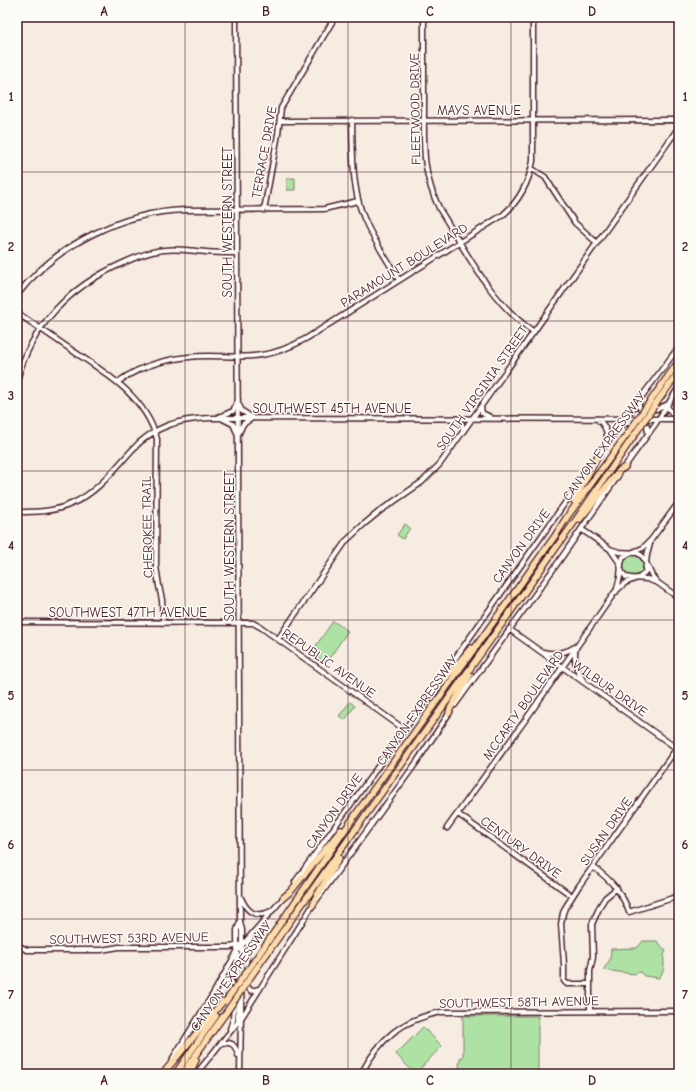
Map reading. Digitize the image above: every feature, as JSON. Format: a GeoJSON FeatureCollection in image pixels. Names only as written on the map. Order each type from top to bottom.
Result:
{"type":"FeatureCollection","features":[{"type":"Feature","properties":{"kind":"highway","name":"CANYON EXPRESSWAY"},"geometry":{"type":"LineString","coordinates":[[182,1074],[553,551],[630,435],[649,403],[679,361]]}},
{"type":"Feature","properties":{"kind":"highway","name":"CANYON EXPRESSWAY"},"geometry":{"type":"LineString","coordinates":[[175,1074],[232,989],[237,986],[356,814],[555,536],[567,517],[679,372]]}},
{"type":"Feature","properties":{"kind":"highway"},"geometry":{"type":"LineString","coordinates":[[567,517],[568,512],[599,454]]}},
{"type":"Feature","properties":{"kind":"highway"},"geometry":{"type":"LineString","coordinates":[[553,551],[620,470],[625,467]]}},
{"type":"Feature","properties":{"kind":"highway"},"geometry":{"type":"LineString","coordinates":[[424,703],[493,619],[497,617]]}},
{"type":"Feature","properties":{"kind":"highway"},"geometry":{"type":"LineString","coordinates":[[449,713],[481,653]]}},
{"type":"Feature","properties":{"kind":"highway"},"geometry":{"type":"LineString","coordinates":[[283,898],[291,891],[356,814]]}},
{"type":"Feature","properties":{"kind":"highway"},"geometry":{"type":"LineString","coordinates":[[313,905],[315,899],[345,849],[347,841]]}},
{"type":"Feature","properties":{"kind":"highway"},"geometry":{"type":"LineString","coordinates":[[164,1072],[226,1000]]}},
{"type":"Feature","properties":{"kind":"highway"},"geometry":{"type":"LineString","coordinates":[[188,1074],[214,1029]]}},
{"type":"Feature","properties":{"kind":"main road","name":"SOUTH WESTERN STREET"},"geometry":{"type":"LineString","coordinates":[[236,17],[240,922],[242,930],[242,1017],[240,1036],[240,1074]]}},
{"type":"Feature","properties":{"kind":"main road","name":"TERRACE DRIVE"},"geometry":{"type":"LineString","coordinates":[[264,210],[283,104],[335,17]]}},
{"type":"Feature","properties":{"kind":"main road","name":"FLEETWOOD DRIVE"},"geometry":{"type":"LineString","coordinates":[[424,17],[424,156],[428,182],[433,197],[492,292],[523,325],[534,332]]}},
{"type":"Feature","properties":{"kind":"main road","name":"PARAMOUNT BOULEVARD"},"geometry":{"type":"LineString","coordinates":[[118,382],[142,369],[169,360],[192,357],[256,356],[274,353],[297,344],[497,219],[508,210],[524,189],[532,169],[534,151],[534,17]]}},
{"type":"Feature","properties":{"kind":"main road"},"geometry":{"type":"LineString","coordinates":[[352,120],[353,167],[358,201],[367,226],[399,280]]}},
{"type":"Feature","properties":{"kind":"main road","name":"MAYS AVENUE"},"geometry":{"type":"LineString","coordinates":[[280,121],[679,120]]}},
{"type":"Feature","properties":{"kind":"main road","name":"SOUTH VIRGINIA STREET"},"geometry":{"type":"LineString","coordinates":[[278,639],[346,541],[369,520],[422,482],[440,464],[679,127]]}},
{"type":"Feature","properties":{"kind":"main road"},"geometry":{"type":"LineString","coordinates":[[532,169],[546,178],[575,223],[597,243]]}},
{"type":"Feature","properties":{"kind":"main road"},"geometry":{"type":"LineString","coordinates":[[17,295],[40,271],[62,254],[87,238],[115,224],[144,215],[170,210],[324,210],[358,201]]}},
{"type":"Feature","properties":{"kind":"main road"},"geometry":{"type":"LineString","coordinates":[[17,381],[26,354],[40,328],[58,306],[74,292],[94,278],[131,260],[152,252],[171,249],[212,253],[237,253]]}},
{"type":"Feature","properties":{"kind":"main road"},"geometry":{"type":"LineString","coordinates":[[17,313],[118,382],[136,400],[154,432]]}},
{"type":"Feature","properties":{"kind":"main road","name":"CANYON DRIVE"},"geometry":{"type":"LineString","coordinates":[[242,944],[283,898],[326,840],[607,442],[627,418],[678,349]]}},
{"type":"Feature","properties":{"kind":"main road"},"geometry":{"type":"LineString","coordinates":[[220,1043],[242,1017],[313,905],[625,467],[679,387]]}},
{"type":"Feature","properties":{"kind":"main road"},"geometry":{"type":"LineString","coordinates":[[219,418],[233,411],[238,401]]}},
{"type":"Feature","properties":{"kind":"main road"},"geometry":{"type":"LineString","coordinates":[[238,401],[242,411],[253,418],[243,424],[238,435]]}},
{"type":"Feature","properties":{"kind":"main road"},"geometry":{"type":"LineString","coordinates":[[638,402],[641,409],[658,409],[666,406]]}},
{"type":"Feature","properties":{"kind":"main road"},"geometry":{"type":"LineString","coordinates":[[666,406],[672,413],[679,416]]}},
{"type":"Feature","properties":{"kind":"main road"},"geometry":{"type":"LineString","coordinates":[[481,407],[482,414],[492,418]]}},
{"type":"Feature","properties":{"kind":"main road"},"geometry":{"type":"LineString","coordinates":[[219,418],[232,423],[238,435]]}},
{"type":"Feature","properties":{"kind":"main road","name":"SOUTHWEST 45TH AVENUE"},"geometry":{"type":"LineString","coordinates":[[17,512],[50,510],[82,499],[99,486],[132,450],[154,432],[183,420],[219,418],[679,419]]}},
{"type":"Feature","properties":{"kind":"main road"},"geometry":{"type":"LineString","coordinates":[[451,418],[462,424],[463,432]]}},
{"type":"Feature","properties":{"kind":"main road"},"geometry":{"type":"LineString","coordinates":[[597,418],[603,422],[608,436],[607,442]]}},
{"type":"Feature","properties":{"kind":"main road"},"geometry":{"type":"LineString","coordinates":[[620,425],[628,423],[645,424],[648,428],[648,434]]}},
{"type":"Feature","properties":{"kind":"main road","name":"CHEROKEE TRAIL"},"geometry":{"type":"LineString","coordinates":[[154,432],[157,439],[156,566],[158,586],[162,600],[162,623]]}},
{"type":"Feature","properties":{"kind":"main road"},"geometry":{"type":"LineString","coordinates":[[651,540],[679,502]]}},
{"type":"Feature","properties":{"kind":"main road"},"geometry":{"type":"LineString","coordinates":[[581,529],[610,548],[619,552],[641,555],[649,571],[658,583]]}},
{"type":"Feature","properties":{"kind":"main road","name":"MCCARTY BOULEVARD"},"geometry":{"type":"LineString","coordinates":[[616,592],[620,577],[621,564],[624,558],[628,554],[643,548],[651,540]]}},
{"type":"Feature","properties":{"kind":"main road","name":"MCCARTY BOULEVARD"},"geometry":{"type":"LineString","coordinates":[[447,828],[616,592],[625,583],[640,577],[645,572],[651,540]]}},
{"type":"Feature","properties":{"kind":"main road"},"geometry":{"type":"LineString","coordinates":[[610,548],[626,577],[634,579],[647,579],[658,583],[679,598]]}},
{"type":"Feature","properties":{"kind":"main road","name":"SOUTHWEST 47TH AVENUE"},"geometry":{"type":"LineString","coordinates":[[17,622],[239,623]]}},
{"type":"Feature","properties":{"kind":"main road","name":"REPUBLIC AVENUE"},"geometry":{"type":"LineString","coordinates":[[239,623],[256,624],[404,729]]}},
{"type":"Feature","properties":{"kind":"main road","name":"WILBUR DRIVE"},"geometry":{"type":"LineString","coordinates":[[509,629],[678,748]]}},
{"type":"Feature","properties":{"kind":"main road"},"geometry":{"type":"LineString","coordinates":[[539,650],[556,654],[565,652],[577,646]]}},
{"type":"Feature","properties":{"kind":"main road"},"geometry":{"type":"LineString","coordinates":[[577,646],[575,656],[576,667],[585,683]]}},
{"type":"Feature","properties":{"kind":"main road","name":"SUSAN DRIVE"},"geometry":{"type":"LineString","coordinates":[[590,984],[567,984],[564,982],[561,924],[563,913],[572,896],[678,748]]}},
{"type":"Feature","properties":{"kind":"main road","name":"CENTURY DRIVE"},"geometry":{"type":"LineString","coordinates":[[458,814],[572,896]]}},
{"type":"Feature","properties":{"kind":"main road"},"geometry":{"type":"LineString","coordinates":[[593,867],[607,877],[617,888],[624,899],[629,912],[679,896]]}},
{"type":"Feature","properties":{"kind":"main road"},"geometry":{"type":"LineString","coordinates":[[590,1011],[590,971],[593,957],[593,921],[603,902],[610,893],[617,888]]}},
{"type":"Feature","properties":{"kind":"main road"},"geometry":{"type":"LineString","coordinates":[[240,894],[246,909],[251,912],[262,914],[272,911]]}},
{"type":"Feature","properties":{"kind":"main road"},"geometry":{"type":"LineString","coordinates":[[240,922],[238,930],[238,1021],[240,1036]]}},
{"type":"Feature","properties":{"kind":"main road"},"geometry":{"type":"LineString","coordinates":[[258,927],[247,946],[247,986],[251,991],[260,989]]}},
{"type":"Feature","properties":{"kind":"main road","name":"SOUTHWEST 53RD AVENUE"},"geometry":{"type":"LineString","coordinates":[[17,945],[23,949],[34,950],[101,950],[119,947],[238,948],[242,944]]}},
{"type":"Feature","properties":{"kind":"main road"},"geometry":{"type":"LineString","coordinates":[[164,1072],[220,981],[238,948]]}},
{"type":"Feature","properties":{"kind":"main road"},"geometry":{"type":"LineString","coordinates":[[196,1074],[231,1028],[233,1023],[234,987],[232,982],[229,980],[220,981]]}},
{"type":"Feature","properties":{"kind":"main road","name":"SOUTHWEST 58TH AVENUE"},"geometry":{"type":"LineString","coordinates":[[361,1074],[372,1054],[389,1035],[408,1022],[441,1012],[679,1011]]}},
{"type":"Feature","properties":{"kind":"main road"},"geometry":{"type":"LineString","coordinates":[[220,1043],[231,1043],[235,1045],[240,1060]]}},
{"type":"Feature","properties":{"kind":"green space"},"geometry":{"type":"Polygon","coordinates":[[[287,178],[295,178],[295,190],[287,190],[287,178]]]}},
{"type":"Feature","properties":{"kind":"green space"},"geometry":{"type":"Polygon","coordinates":[[[405,524],[410,528],[403,539],[397,535],[405,524]]]}},
{"type":"Feature","properties":{"kind":"green space"},"geometry":{"type":"Polygon","coordinates":[[[633,555],[637,556],[643,562],[643,570],[637,576],[633,577],[629,576],[623,570],[622,566],[623,562],[629,556],[633,555]]]}},
{"type":"Feature","properties":{"kind":"green space"},"geometry":{"type":"Polygon","coordinates":[[[333,621],[348,631],[326,663],[311,653],[333,621]]]}},
{"type":"Feature","properties":{"kind":"green space"},"geometry":{"type":"Polygon","coordinates":[[[350,702],[355,706],[345,720],[339,716],[350,702]]]}},
{"type":"Feature","properties":{"kind":"green space"},"geometry":{"type":"Polygon","coordinates":[[[643,941],[657,941],[666,951],[664,954],[663,970],[659,978],[644,976],[640,972],[634,974],[603,970],[610,960],[611,949],[637,948],[643,941]]]}},
{"type":"Feature","properties":{"kind":"green space"},"geometry":{"type":"Polygon","coordinates":[[[463,1016],[538,1016],[538,1074],[462,1074],[459,1066],[460,1058],[463,1057],[463,1016]]]}},
{"type":"Feature","properties":{"kind":"green space"},"geometry":{"type":"Polygon","coordinates":[[[423,1027],[442,1046],[415,1074],[396,1054],[423,1027]]]}}]}
